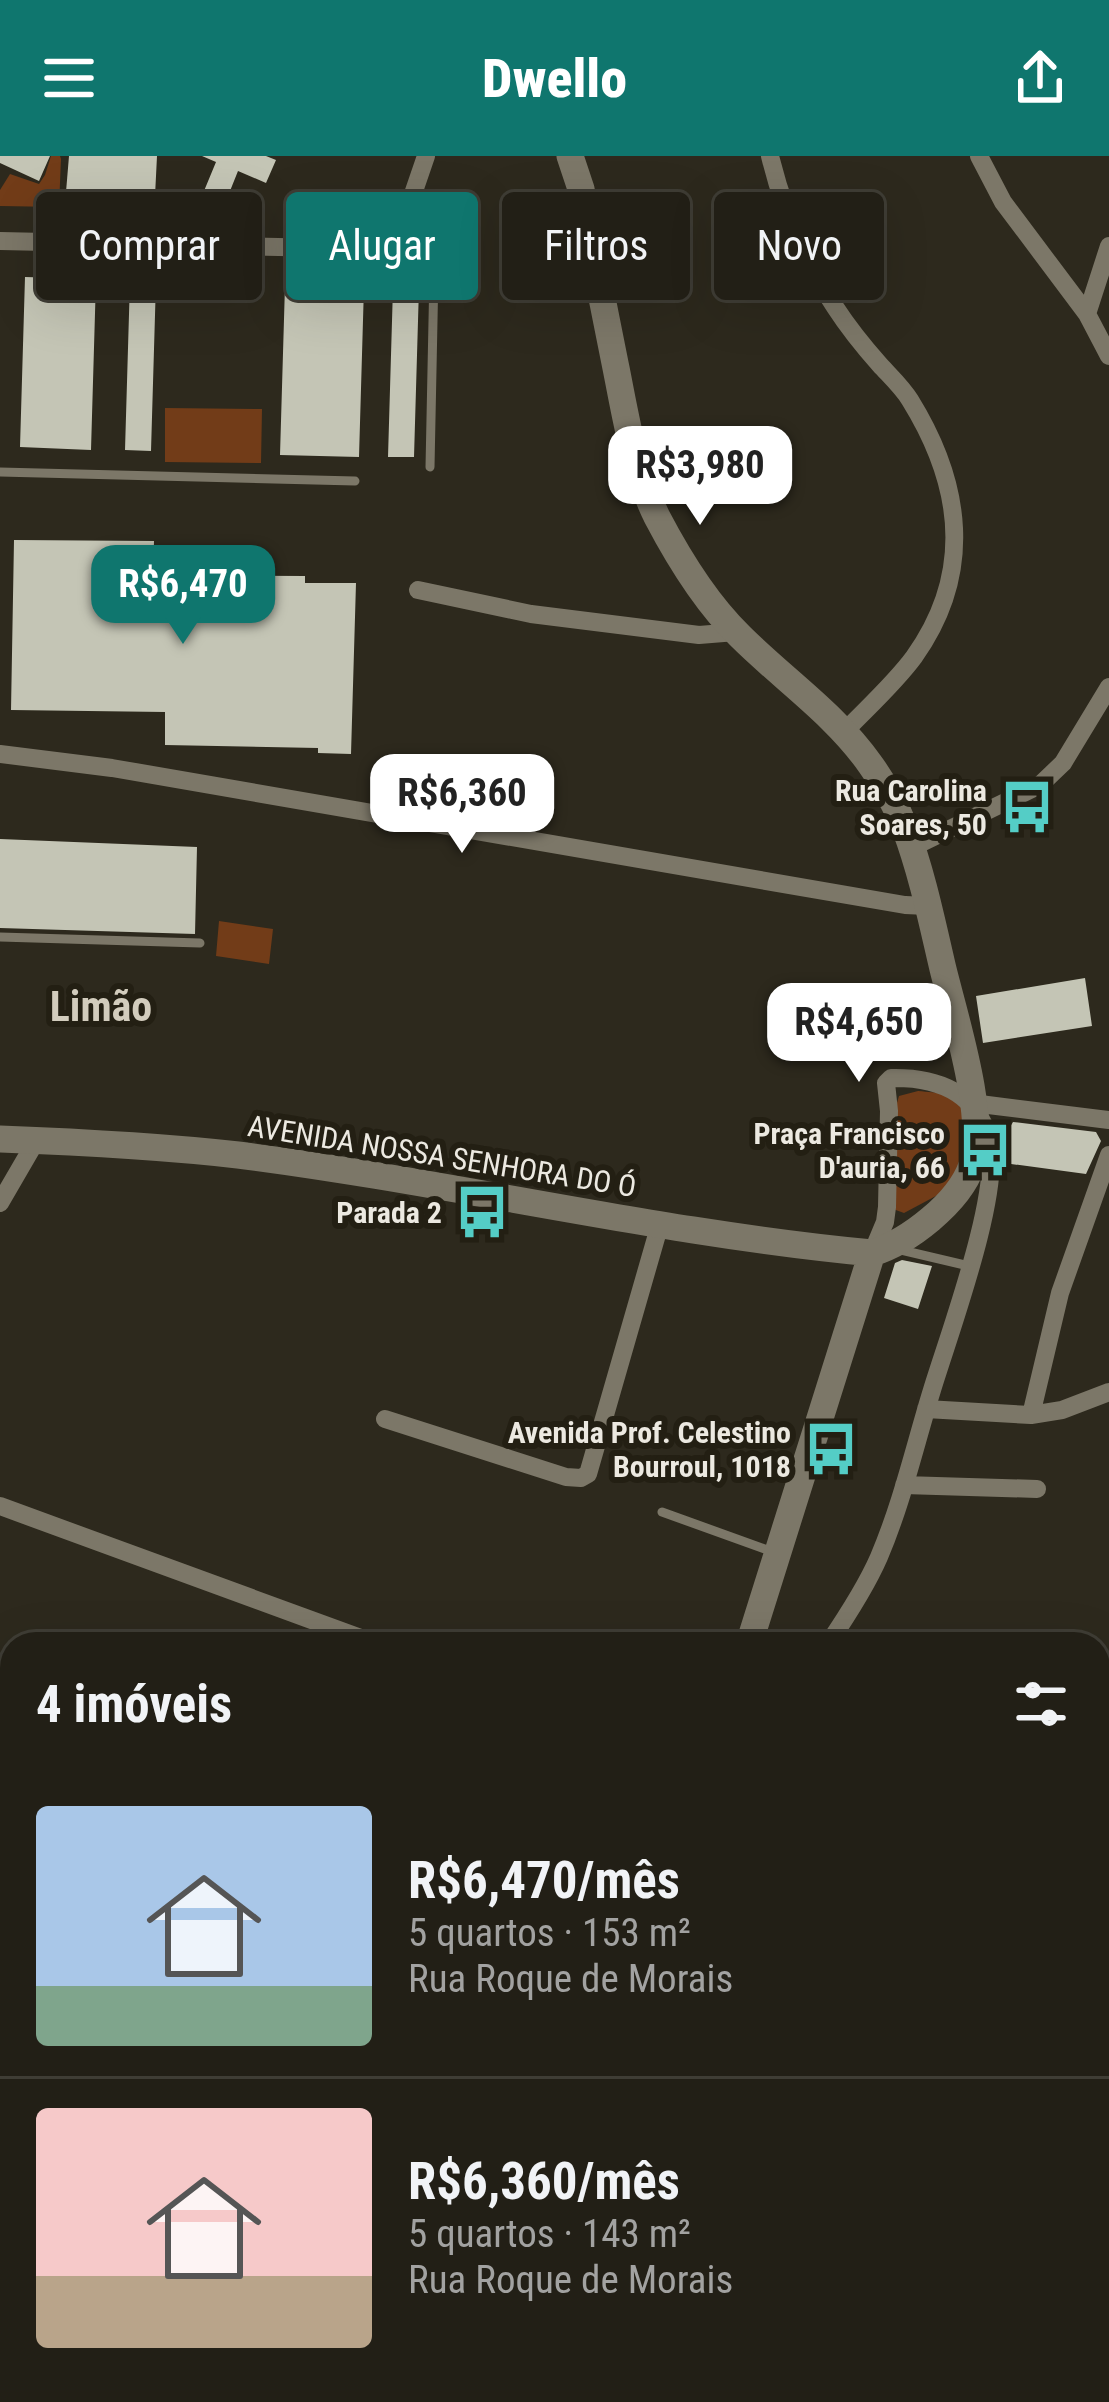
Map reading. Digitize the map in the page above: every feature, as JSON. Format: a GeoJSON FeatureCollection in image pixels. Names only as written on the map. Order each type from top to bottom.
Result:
{"type":"FeatureCollection","features":[{"type":"Feature","properties":{"kind":"main road"},"geometry":{"type":"LineString","coordinates":[[570,156],[632,452],[656,514],[705,595],[736,632],[845,731],[893,802],[928,906],[972,1103],[975,1150],[959,1191],[948,1204],[881,1250],[753,1632]]}},
{"type":"Feature","properties":{"kind":"main road","name":"AVENIDA NOSSA SENHORA DO Ó"},"geometry":{"type":"LineString","coordinates":[[0,1139],[236,1155],[660,1224],[881,1250]]}},
{"type":"Feature","properties":{"kind":"street"},"geometry":{"type":"LineString","coordinates":[[414,192],[427,156]]}},
{"type":"Feature","properties":{"kind":"street"},"geometry":{"type":"LineString","coordinates":[[770,156],[779,195],[835,307],[908,396],[930,436],[949,480],[956,529],[951,576],[937,617],[914,658],[845,731]]}},
{"type":"Feature","properties":{"kind":"street"},"geometry":{"type":"LineString","coordinates":[[979,156],[1003,202],[1088,314],[1109,356]]}},
{"type":"Feature","properties":{"kind":"street"},"geometry":{"type":"LineString","coordinates":[[0,241],[286,247]]}},
{"type":"Feature","properties":{"kind":"street"},"geometry":{"type":"LineString","coordinates":[[1088,314],[1109,246]]}},
{"type":"Feature","properties":{"kind":"street"},"geometry":{"type":"LineString","coordinates":[[418,590],[532,614],[700,635],[736,632]]}},
{"type":"Feature","properties":{"kind":"street"},"geometry":{"type":"LineString","coordinates":[[911,848],[1040,785],[1063,763],[1109,687]]}},
{"type":"Feature","properties":{"kind":"street"},"geometry":{"type":"LineString","coordinates":[[0,754],[112,768],[928,906]]}},
{"type":"Feature","properties":{"kind":"street"},"geometry":{"type":"LineString","coordinates":[[836,1632],[880,1555],[981,1222],[992,1162],[986,1129],[972,1103],[944,1085],[918,1078],[888,1079],[886,1083],[887,1207],[881,1250]]}},
{"type":"Feature","properties":{"kind":"street"},"geometry":{"type":"LineString","coordinates":[[972,1103],[1109,1120]]}},
{"type":"Feature","properties":{"kind":"street"},"geometry":{"type":"LineString","coordinates":[[0,1203],[36,1141]]}},
{"type":"Feature","properties":{"kind":"street"},"geometry":{"type":"LineString","coordinates":[[1031,1415],[1060,1293],[1109,1155]]}},
{"type":"Feature","properties":{"kind":"street"},"geometry":{"type":"LineString","coordinates":[[385,1419],[566,1478],[588,1474],[660,1224]]}},
{"type":"Feature","properties":{"kind":"street"},"geometry":{"type":"LineString","coordinates":[[926,1409],[1031,1415],[1062,1410],[1109,1392]]}},
{"type":"Feature","properties":{"kind":"street"},"geometry":{"type":"LineString","coordinates":[[904,1485],[1037,1489]]}},
{"type":"Feature","properties":{"kind":"street"},"geometry":{"type":"LineString","coordinates":[[0,1506],[316,1632]]}},
{"type":"Feature","properties":{"kind":"lane"},"geometry":{"type":"LineString","coordinates":[[430,467],[433,300]]}},
{"type":"Feature","properties":{"kind":"lane"},"geometry":{"type":"LineString","coordinates":[[0,472],[355,481]]}},
{"type":"Feature","properties":{"kind":"lane"},"geometry":{"type":"LineString","coordinates":[[0,937],[200,943]]}},
{"type":"Feature","properties":{"kind":"lane"},"geometry":{"type":"LineString","coordinates":[[881,1250],[969,1266]]}},
{"type":"Feature","properties":{"kind":"lane"},"geometry":{"type":"LineString","coordinates":[[662,1512],[778,1554]]}},
{"type":"Feature","properties":{"kind":"shaded area"},"geometry":{"type":"Polygon","coordinates":[[[51,156],[60,156],[60,192],[36,192],[36,207],[0,206],[0,190],[10,174],[39,184],[51,156]]]}},
{"type":"Feature","properties":{"kind":"shaded area"},"geometry":{"type":"Polygon","coordinates":[[[165,408],[262,409],[261,463],[165,462],[165,408]]]}},
{"type":"Feature","properties":{"kind":"shaded area"},"geometry":{"type":"Polygon","coordinates":[[[219,921],[273,929],[269,964],[216,956],[219,921]]]}},
{"type":"Feature","properties":{"kind":"shaded area"},"geometry":{"type":"Polygon","coordinates":[[[918,1091],[956,1098],[972,1131],[949,1189],[904,1213],[893,1209],[894,1113],[899,1096],[918,1091]]]}},
{"type":"Feature","properties":{"kind":"building"},"geometry":{"type":"Polygon","coordinates":[[[0,156],[50,156],[39,181],[0,163],[0,156]]]}},
{"type":"Feature","properties":{"kind":"building"},"geometry":{"type":"Polygon","coordinates":[[[69,156],[157,156],[155,192],[66,192],[69,156]]]}},
{"type":"Feature","properties":{"kind":"building"},"geometry":{"type":"Polygon","coordinates":[[[202,156],[276,160],[266,183],[238,171],[230,192],[206,192],[216,162],[202,156]]]}},
{"type":"Feature","properties":{"kind":"building"},"geometry":{"type":"Polygon","coordinates":[[[25,277],[36,277],[36,300],[95,300],[91,450],[20,447],[25,277]]]}},
{"type":"Feature","properties":{"kind":"building"},"geometry":{"type":"Polygon","coordinates":[[[285,285],[286,300],[364,300],[359,457],[280,455],[285,285]]]}},
{"type":"Feature","properties":{"kind":"building"},"geometry":{"type":"Polygon","coordinates":[[[129,300],[155,300],[151,451],[125,450],[129,300]]]}},
{"type":"Feature","properties":{"kind":"building"},"geometry":{"type":"Polygon","coordinates":[[[393,300],[419,300],[414,457],[388,457],[393,300]]]}},
{"type":"Feature","properties":{"kind":"building"},"geometry":{"type":"Polygon","coordinates":[[[14,540],[154,541],[153,575],[305,576],[305,583],[356,583],[351,754],[318,753],[318,748],[165,745],[165,712],[11,710],[14,540]]]}},
{"type":"Feature","properties":{"kind":"building"},"geometry":{"type":"Polygon","coordinates":[[[0,839],[197,847],[195,934],[0,928],[0,839]]]}},
{"type":"Feature","properties":{"kind":"building"},"geometry":{"type":"Polygon","coordinates":[[[1085,978],[1092,1026],[983,1043],[976,996],[1085,978]]]}},
{"type":"Feature","properties":{"kind":"building"},"geometry":{"type":"Polygon","coordinates":[[[1013,1122],[1096,1132],[1101,1141],[1086,1174],[1004,1163],[1003,1139],[1013,1122]]]}},
{"type":"Feature","properties":{"kind":"building"},"geometry":{"type":"Polygon","coordinates":[[[895,1263],[932,1266],[918,1309],[884,1298],[895,1263]]]}},
{"type":"Feature","properties":{"kind":"place","name":"Rua Carolina Soares, 50"},"geometry":{"type":"Point","coordinates":[1027,807]}},
{"type":"Feature","properties":{"kind":"place","name":"Praça Francisco D'auria, 66"},"geometry":{"type":"Point","coordinates":[985,1150]}},
{"type":"Feature","properties":{"kind":"place","name":"Parada 2"},"geometry":{"type":"Point","coordinates":[482,1212]}},
{"type":"Feature","properties":{"kind":"place","name":"Avenida Prof. Celestino Bourroul, 1018"},"geometry":{"type":"Point","coordinates":[831,1449]}},
{"type":"Feature","properties":{"kind":"district","name":"Limão"},"geometry":{"type":"Point","coordinates":[101,1006]}}]}
